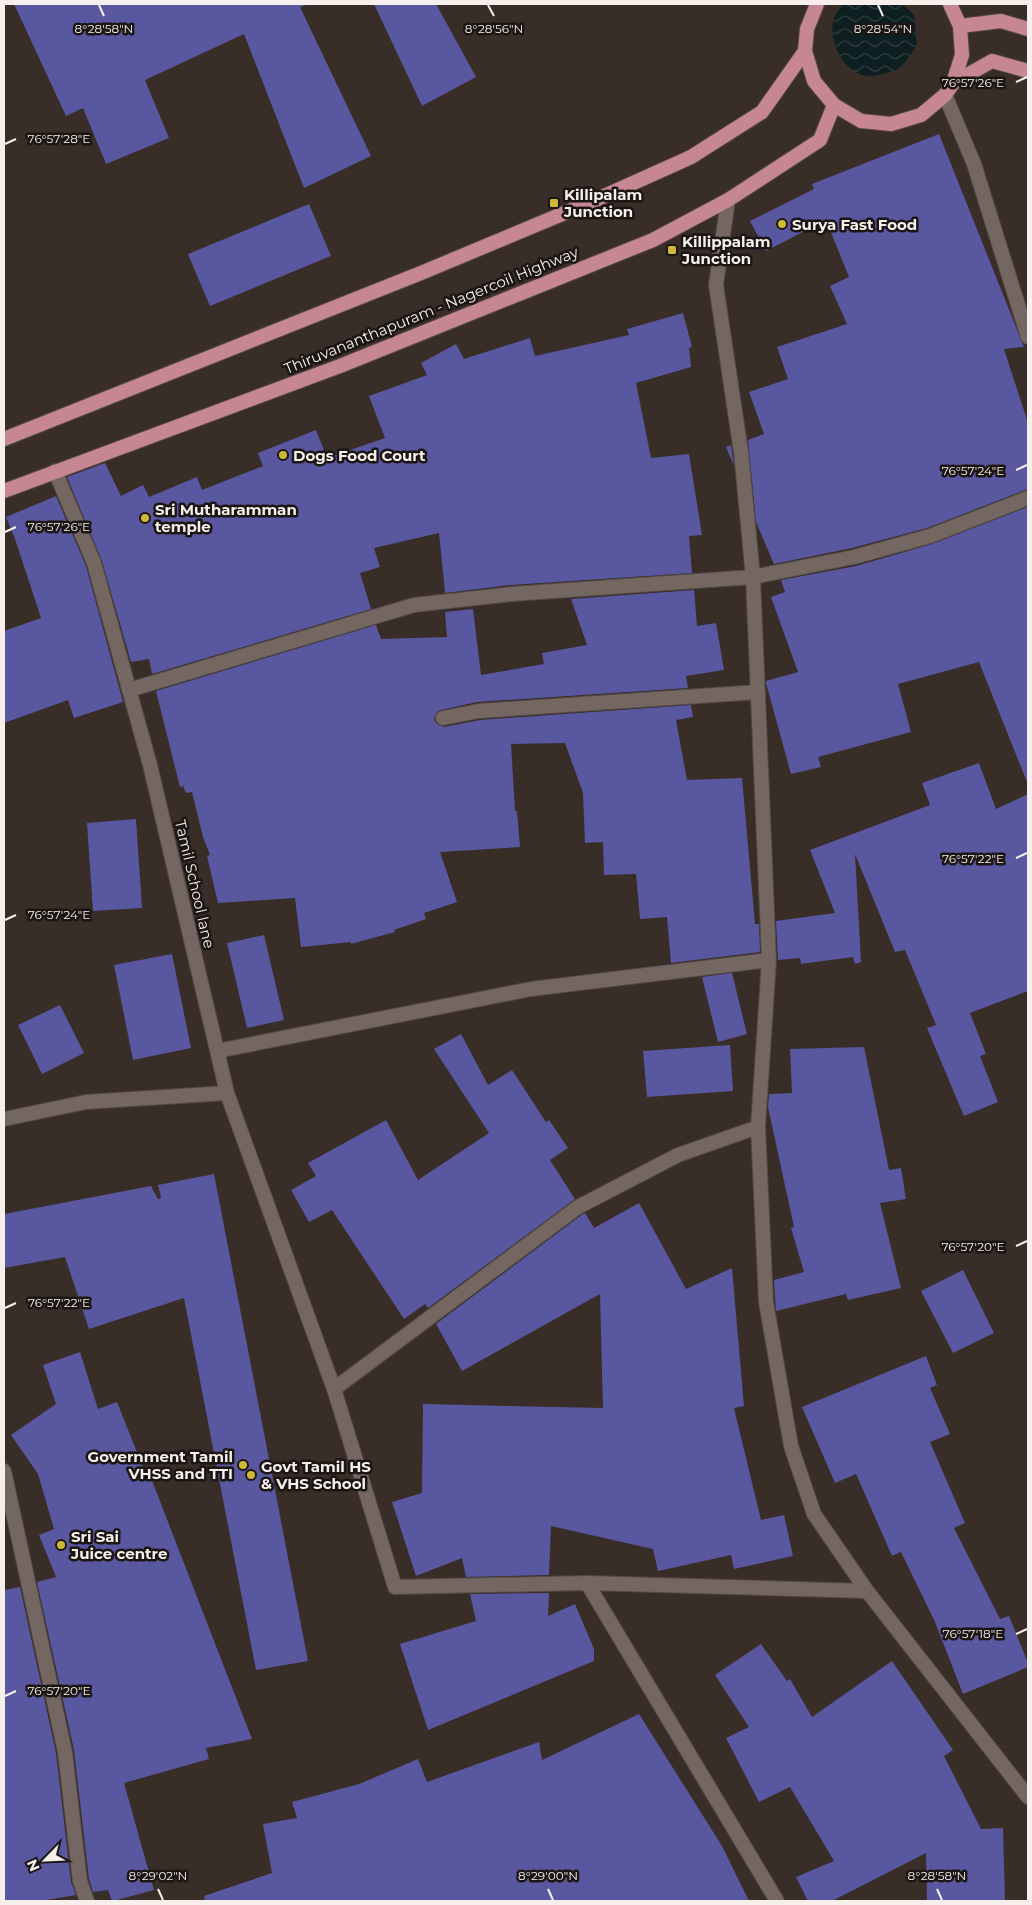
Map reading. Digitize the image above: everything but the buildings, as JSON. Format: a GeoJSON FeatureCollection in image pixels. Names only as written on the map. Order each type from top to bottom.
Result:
{"type":"FeatureCollection","features":[{"type":"Feature","properties":{"kind":"main road"},"geometry":{"type":"LineString","coordinates":[[815,5],[807,29],[805,51],[814,81],[834,106],[861,121],[892,124],[921,115],[945,95],[953,83],[962,55],[960,26],[950,4]]}},
{"type":"Feature","properties":{"kind":"main road"},"geometry":{"type":"LineString","coordinates":[[960,26],[1001,21],[1028,29]]}},
{"type":"Feature","properties":{"kind":"main road"},"geometry":{"type":"LineString","coordinates":[[4,439],[421,273],[591,202],[691,157],[762,112],[805,51]]}},
{"type":"Feature","properties":{"kind":"main road"},"geometry":{"type":"LineString","coordinates":[[953,83],[992,61],[1028,71]]}},
{"type":"Feature","properties":{"kind":"main road","name":"Thiruvananthapuram - Nagercoil Highway"},"geometry":{"type":"LineString","coordinates":[[4,491],[340,366],[653,240],[728,200],[820,140],[834,106]]}},
{"type":"Feature","properties":{"kind":"street"},"geometry":{"type":"LineString","coordinates":[[945,95],[974,164],[1028,337]]}},
{"type":"Feature","properties":{"kind":"street"},"geometry":{"type":"LineString","coordinates":[[728,200],[716,285],[741,452],[753,577],[769,960],[758,1127],[766,1302],[791,1446],[814,1514],[867,1591],[1028,1797]]}},
{"type":"Feature","properties":{"kind":"street","name":"Tamil School lane"},"geometry":{"type":"LineString","coordinates":[[55,471],[94,563],[150,765],[227,1094],[334,1389],[395,1587],[587,1583]]}},
{"type":"Feature","properties":{"kind":"street"},"geometry":{"type":"LineString","coordinates":[[129,690],[414,605],[512,594],[753,577],[854,557],[920,539],[1028,498]]}},
{"type":"Feature","properties":{"kind":"street"},"geometry":{"type":"LineString","coordinates":[[443,718],[479,711],[758,692]]}},
{"type":"Feature","properties":{"kind":"street"},"geometry":{"type":"LineString","coordinates":[[216,1051],[531,989],[769,960]]}},
{"type":"Feature","properties":{"kind":"street"},"geometry":{"type":"LineString","coordinates":[[4,1119],[86,1102],[227,1094]]}},
{"type":"Feature","properties":{"kind":"street"},"geometry":{"type":"LineString","coordinates":[[334,1389],[578,1207],[678,1155],[758,1127]]}},
{"type":"Feature","properties":{"kind":"street"},"geometry":{"type":"LineString","coordinates":[[4,1471],[65,1752],[80,1881],[86,1901]]}},
{"type":"Feature","properties":{"kind":"street"},"geometry":{"type":"LineString","coordinates":[[587,1583],[867,1591]]}},
{"type":"Feature","properties":{"kind":"street"},"geometry":{"type":"LineString","coordinates":[[587,1583],[777,1901]]}},
{"type":"Feature","properties":{"kind":"water"},"geometry":{"type":"Polygon","coordinates":[[[845,4],[902,4],[914,15],[917,45],[901,67],[888,73],[871,76],[860,74],[850,68],[842,59],[836,48],[833,23],[837,13],[845,4]]]}},
{"type":"Feature","properties":{"kind":"place","name":"Killipalam Junction"},"geometry":{"type":"Point","coordinates":[554,203]}},
{"type":"Feature","properties":{"kind":"place","name":"Surya Fast Food"},"geometry":{"type":"Point","coordinates":[782,224]}},
{"type":"Feature","properties":{"kind":"place","name":"Killippalam Junction"},"geometry":{"type":"Point","coordinates":[672,250]}},
{"type":"Feature","properties":{"kind":"place","name":"Dogs Food Court"},"geometry":{"type":"Point","coordinates":[283,455]}},
{"type":"Feature","properties":{"kind":"place","name":"Sri Mutharamman temple"},"geometry":{"type":"Point","coordinates":[145,518]}},
{"type":"Feature","properties":{"kind":"place","name":"Government Tamil VHSS and TTI"},"geometry":{"type":"Point","coordinates":[243,1465]}},
{"type":"Feature","properties":{"kind":"place","name":"Govt Tamil HS & VHS School"},"geometry":{"type":"Point","coordinates":[251,1475]}},
{"type":"Feature","properties":{"kind":"place","name":"Sri Sai Juice centre"},"geometry":{"type":"Point","coordinates":[61,1545]}}]}
